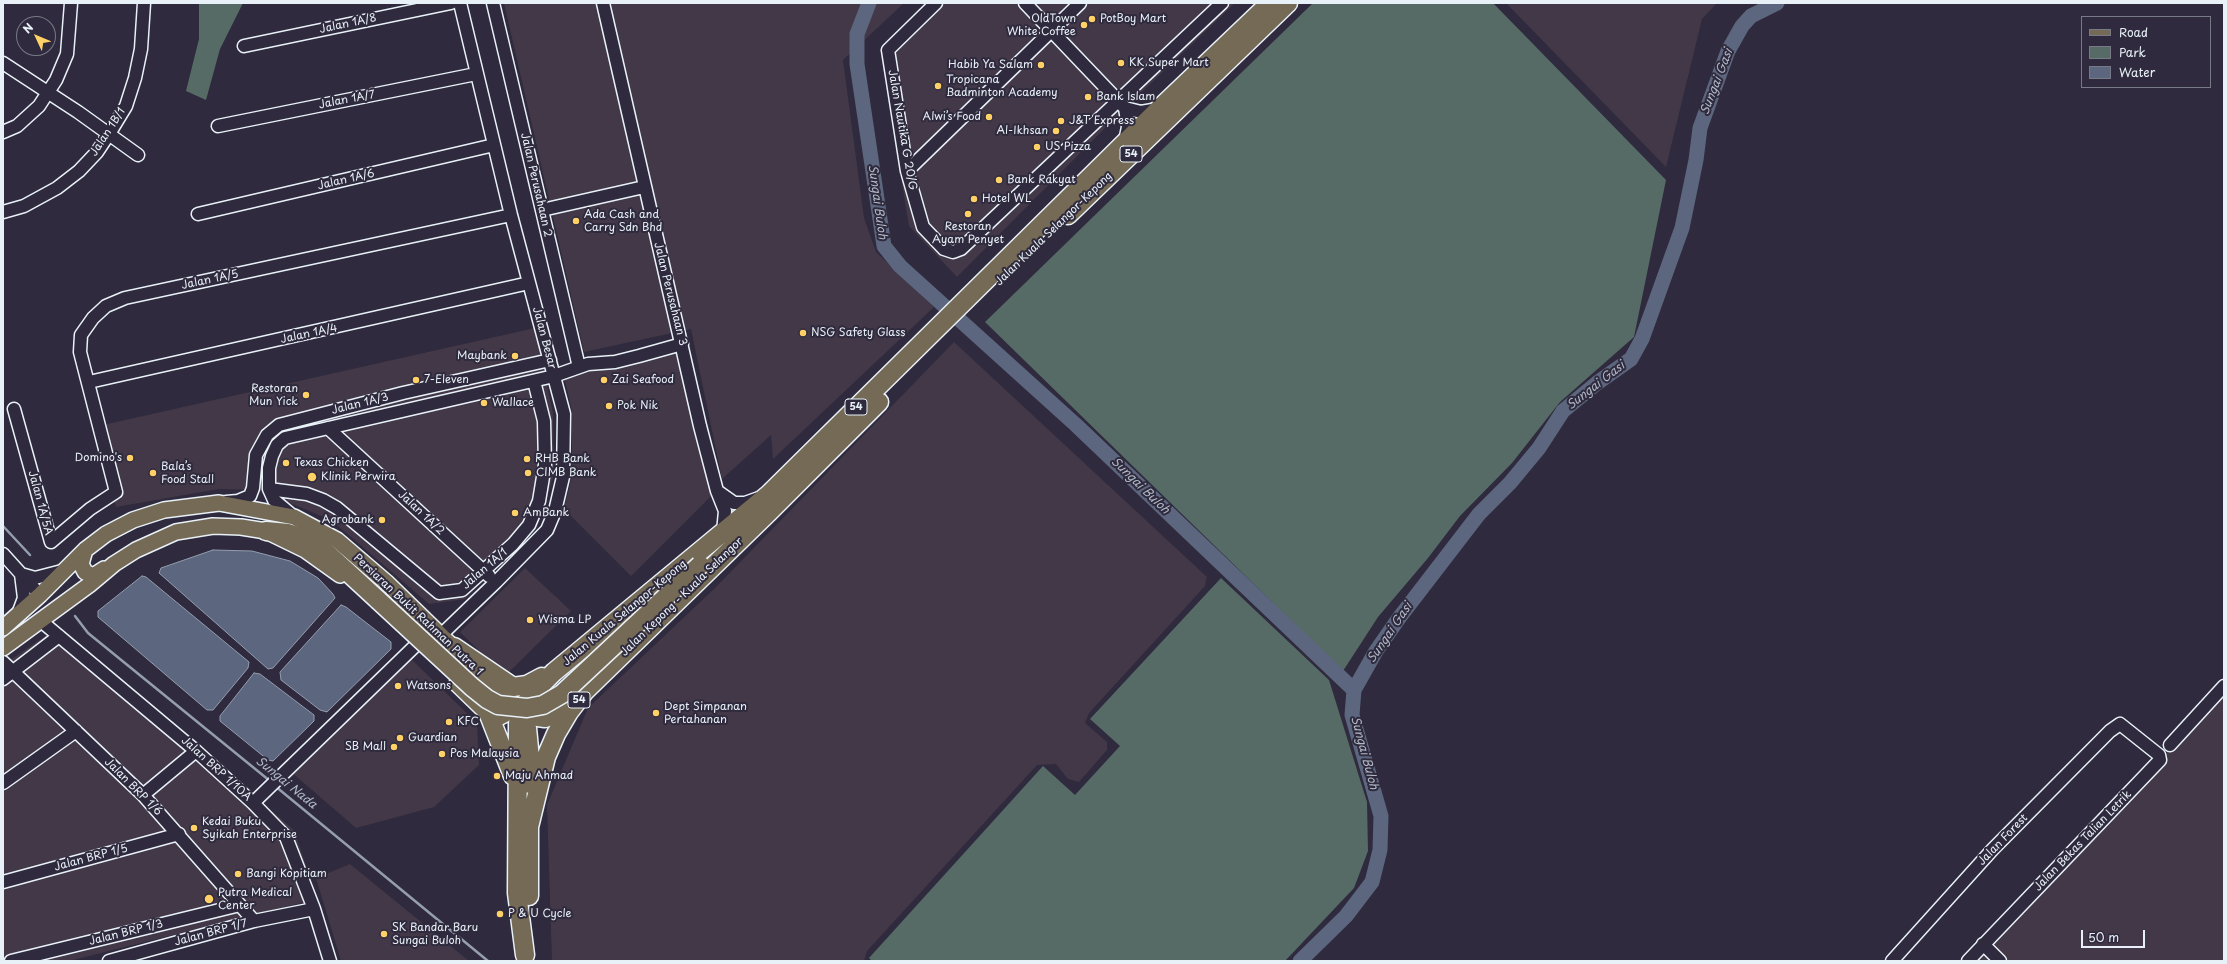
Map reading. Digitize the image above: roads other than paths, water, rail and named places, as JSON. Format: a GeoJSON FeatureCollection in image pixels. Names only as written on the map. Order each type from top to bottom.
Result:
{"type":"FeatureCollection","features":[{"type":"Feature","properties":{"kind":"highway","name":"Jalan Kuala Selangor-Kepong"},"geometry":{"type":"LineString","coordinates":[[971,301],[1125,142],[1270,3]]}},
{"type":"Feature","properties":{"kind":"highway","name":"Jalan Kuala Selangor-Kepong"},"geometry":{"type":"LineString","coordinates":[[971,301],[1288,3]]}},
{"type":"Feature","properties":{"kind":"highway","name":"Jalan Kepong - Kuala Selangor"},"geometry":{"type":"LineString","coordinates":[[722,532],[769,494],[971,301]]}},
{"type":"Feature","properties":{"kind":"highway","name":"Jalan Kepong - Kuala Selangor"},"geometry":{"type":"LineString","coordinates":[[525,958],[529,911],[529,827],[546,757],[556,734],[585,691],[769,512],[946,325]]}},
{"type":"Feature","properties":{"kind":"highway"},"geometry":{"type":"LineString","coordinates":[[266,531],[288,533],[307,539],[326,552],[472,687],[487,699],[498,705],[527,708],[543,705],[562,694],[700,565],[740,531],[769,512]]}},
{"type":"Feature","properties":{"kind":"highway","name":"Jalan Kuala Selangor-Kepong"},"geometry":{"type":"LineString","coordinates":[[530,696],[554,672],[722,532]]}},
{"type":"Feature","properties":{"kind":"highway"},"geometry":{"type":"LineString","coordinates":[[454,647],[513,687],[527,685],[554,672]]}},
{"type":"Feature","properties":{"kind":"highway"},"geometry":{"type":"LineString","coordinates":[[497,690],[519,714],[527,728],[530,759],[529,827]]}},
{"type":"Feature","properties":{"kind":"highway"},"geometry":{"type":"LineString","coordinates":[[530,696],[530,708],[532,713],[538,717],[545,718],[565,708],[585,691]]}},
{"type":"Feature","properties":{"kind":"highway","name":"Jalan Kepong - Kuala Selangor"},"geometry":{"type":"LineString","coordinates":[[525,958],[516,893],[518,724],[519,714],[530,696]]}},
{"type":"Feature","properties":{"kind":"highway"},"geometry":{"type":"LineString","coordinates":[[489,715],[497,731],[518,788]]}},
{"type":"Feature","properties":{"kind":"main road","name":"Persiaran Bukit Rahman Putra 1"},"geometry":{"type":"LineString","coordinates":[[3,628],[40,595],[85,550],[106,534],[133,520],[164,510],[219,503],[294,517],[337,540],[386,582],[497,690],[505,701],[507,711],[501,718],[496,719],[489,715]]}},
{"type":"Feature","properties":{"kind":"main road"},"geometry":{"type":"LineString","coordinates":[[40,595],[50,597],[65,593],[136,550],[176,532],[213,526],[241,527],[266,531],[305,550],[329,566],[416,645],[489,715]]}},
{"type":"Feature","properties":{"kind":"main road"},"geometry":{"type":"LineString","coordinates":[[85,550],[81,557],[82,568],[93,576]]}},
{"type":"Feature","properties":{"kind":"main road"},"geometry":{"type":"LineString","coordinates":[[3,648],[41,621],[114,564]]}},
{"type":"Feature","properties":{"kind":"street"},"geometry":{"type":"LineString","coordinates":[[3,132],[17,126],[39,106],[56,80],[67,54],[71,3]]}},
{"type":"Feature","properties":{"kind":"street","name":"Jalan 1B/1"},"geometry":{"type":"LineString","coordinates":[[3,212],[24,206],[57,188],[79,171],[97,152],[126,106],[135,78],[141,49],[144,3]]}},
{"type":"Feature","properties":{"kind":"street","name":"Jalan 1A/8"},"geometry":{"type":"LineString","coordinates":[[244,46],[451,3]]}},
{"type":"Feature","properties":{"kind":"street","name":"Jalan Besar"},"geometry":{"type":"LineString","coordinates":[[441,635],[547,530],[555,512],[563,477],[564,414],[510,215],[460,3]]}},
{"type":"Feature","properties":{"kind":"street","name":"Jalan Perusahaan 2"},"geometry":{"type":"LineString","coordinates":[[493,3],[579,366]]}},
{"type":"Feature","properties":{"kind":"street","name":"Jalan Perusahaan 3"},"geometry":{"type":"LineString","coordinates":[[603,3],[644,187],[717,491],[725,511],[722,532]]}},
{"type":"Feature","properties":{"kind":"street","name":"Jalan Nautika G 20/G"},"geometry":{"type":"LineString","coordinates":[[936,3],[888,50],[907,171],[923,227],[944,250],[953,252],[961,249],[1122,104]]}},
{"type":"Feature","properties":{"kind":"street"},"geometry":{"type":"LineString","coordinates":[[1025,3],[1122,104],[1141,112],[1159,109]]}},
{"type":"Feature","properties":{"kind":"street"},"geometry":{"type":"LineString","coordinates":[[907,171],[1080,3]]}},
{"type":"Feature","properties":{"kind":"street"},"geometry":{"type":"LineString","coordinates":[[1122,104],[1222,3]]}},
{"type":"Feature","properties":{"kind":"street"},"geometry":{"type":"LineString","coordinates":[[3,63],[48,92],[138,155]]}},
{"type":"Feature","properties":{"kind":"street","name":"Jalan 1A/7"},"geometry":{"type":"LineString","coordinates":[[218,126],[476,74]]}},
{"type":"Feature","properties":{"kind":"street"},"geometry":{"type":"LineString","coordinates":[[1122,104],[1128,127],[1125,142]]}},
{"type":"Feature","properties":{"kind":"street","name":"Jalan 1A/6"},"geometry":{"type":"LineString","coordinates":[[198,214],[494,145]]}},
{"type":"Feature","properties":{"kind":"street"},"geometry":{"type":"LineString","coordinates":[[542,210],[644,187]]}},
{"type":"Feature","properties":{"kind":"street","name":"Jalan 1A/5"},"geometry":{"type":"LineString","coordinates":[[116,492],[89,382],[80,352],[81,335],[93,318],[106,306],[125,298],[510,215]]}},
{"type":"Feature","properties":{"kind":"street","name":"Jalan 1A/4"},"geometry":{"type":"LineString","coordinates":[[89,382],[529,283]]}},
{"type":"Feature","properties":{"kind":"street","name":"Jalan 1A/3"},"geometry":{"type":"LineString","coordinates":[[269,489],[269,468],[277,445],[285,438],[534,381],[554,376],[579,366],[620,360],[682,344]]}},
{"type":"Feature","properties":{"kind":"street","name":"Jalan 1A/3"},"geometry":{"type":"LineString","coordinates":[[219,503],[238,501],[250,496],[253,488],[256,455],[267,435],[279,425],[403,393],[550,360]]}},
{"type":"Feature","properties":{"kind":"street","name":"Jalan 1A/1"},"geometry":{"type":"LineString","coordinates":[[269,489],[307,494],[337,508],[439,593],[462,590],[513,544],[529,525],[539,501],[545,465],[544,421],[534,381]]}},
{"type":"Feature","properties":{"kind":"street","name":"Jalan 1A/5A"},"geometry":{"type":"LineString","coordinates":[[14,409],[51,542],[90,509],[116,492]]}},
{"type":"Feature","properties":{"kind":"street","name":"Jalan 1A/2"},"geometry":{"type":"LineString","coordinates":[[328,428],[496,582]]}},
{"type":"Feature","properties":{"kind":"street"},"geometry":{"type":"LineString","coordinates":[[254,468],[269,468]]}},
{"type":"Feature","properties":{"kind":"street"},"geometry":{"type":"LineString","coordinates":[[269,489],[274,500],[294,517]]}},
{"type":"Feature","properties":{"kind":"street"},"geometry":{"type":"LineString","coordinates":[[717,491],[734,503],[745,503],[769,494]]}},
{"type":"Feature","properties":{"kind":"street"},"geometry":{"type":"LineString","coordinates":[[3,554],[40,595]]}},
{"type":"Feature","properties":{"kind":"street"},"geometry":{"type":"LineString","coordinates":[[21,574],[35,578],[65,570]]}},
{"type":"Feature","properties":{"kind":"street"},"geometry":{"type":"LineString","coordinates":[[17,615],[24,598],[21,574]]}},
{"type":"Feature","properties":{"kind":"street","name":"Jalan BRP 1/10A"},"geometry":{"type":"LineString","coordinates":[[41,621],[196,751],[253,803],[286,837],[314,909],[330,961]]}},
{"type":"Feature","properties":{"kind":"street"},"geometry":{"type":"LineString","coordinates":[[8,676],[59,636]]}},
{"type":"Feature","properties":{"kind":"street"},"geometry":{"type":"LineString","coordinates":[[253,803],[416,645]]}},
{"type":"Feature","properties":{"kind":"street","name":"Jalan BRP 1/6"},"geometry":{"type":"LineString","coordinates":[[3,662],[8,676],[76,731],[143,795],[179,834],[254,921]]}},
{"type":"Feature","properties":{"kind":"street"},"geometry":{"type":"LineString","coordinates":[[2170,745],[2224,686]]}},
{"type":"Feature","properties":{"kind":"street","name":"Jalan Bekas Talian Letrik"},"geometry":{"type":"LineString","coordinates":[[1968,961],[2160,760],[2159,755],[2120,724]]}},
{"type":"Feature","properties":{"kind":"street","name":"Jalan Forest"},"geometry":{"type":"LineString","coordinates":[[1892,961],[1994,849],[2110,731],[2120,724]]}},
{"type":"Feature","properties":{"kind":"street"},"geometry":{"type":"LineString","coordinates":[[3,783],[76,731]]}},
{"type":"Feature","properties":{"kind":"street"},"geometry":{"type":"LineString","coordinates":[[143,795],[196,751]]}},
{"type":"Feature","properties":{"kind":"street","name":"Jalan BRP 1/5"},"geometry":{"type":"LineString","coordinates":[[3,882],[179,834]]}},
{"type":"Feature","properties":{"kind":"street","name":"Jalan BRP 1/3"},"geometry":{"type":"LineString","coordinates":[[12,961],[240,905]]}},
{"type":"Feature","properties":{"kind":"street","name":"Jalan BRP 1/7"},"geometry":{"type":"LineString","coordinates":[[109,961],[254,921],[314,909]]}},
{"type":"Feature","properties":{"kind":"street"},"geometry":{"type":"LineString","coordinates":[[1983,944],[2000,961]]}},
{"type":"Feature","properties":{"kind":"water"},"geometry":{"type":"Polygon","coordinates":[[[213,550],[252,551],[290,561],[318,578],[333,594],[335,598],[273,668],[268,669],[159,573],[161,568],[213,550]]]}},
{"type":"Feature","properties":{"kind":"water"},"geometry":{"type":"Polygon","coordinates":[[[142,576],[146,577],[249,662],[248,668],[213,710],[207,710],[98,617],[98,611],[142,576]]]}},
{"type":"Feature","properties":{"kind":"water"},"geometry":{"type":"Polygon","coordinates":[[[341,605],[346,607],[391,642],[391,649],[327,712],[320,710],[281,680],[280,672],[341,605]]]}},
{"type":"Feature","properties":{"kind":"water"},"geometry":{"type":"Polygon","coordinates":[[[254,673],[260,674],[314,715],[314,721],[273,761],[268,760],[220,721],[220,716],[254,673]]]}},
{"type":"Feature","properties":{"kind":"waterway","name":"Sungai Buloh"},"geometry":{"type":"LineString","coordinates":[[869,3],[857,34],[857,64],[884,246],[900,266],[1076,425],[1354,690],[1352,715],[1381,816],[1380,850],[1372,882],[1346,916],[1300,961]]}},
{"type":"Feature","properties":{"kind":"waterway","name":"Sungai Gasi"},"geometry":{"type":"LineString","coordinates":[[1354,690],[1376,651],[1399,618],[1479,514],[1510,483],[1539,448],[1563,411],[1597,383],[1631,359],[1642,339],[1682,228],[1696,160],[1700,128],[1728,51],[1742,26],[1751,16],[1777,3]]}},
{"type":"Feature","properties":{"kind":"waterway","name":"Sungai Nada"},"geometry":{"type":"LineString","coordinates":[[3,526],[30,555]]}},
{"type":"Feature","properties":{"kind":"waterway","name":"Sungai Nada"},"geometry":{"type":"LineString","coordinates":[[75,616],[88,633],[270,781]]}},
{"type":"Feature","properties":{"kind":"waterway","name":"Sungai Nada"},"geometry":{"type":"LineString","coordinates":[[275,786],[488,961]]}},
{"type":"Feature","properties":{"kind":"place","name":"PotBoy Mart"},"geometry":{"type":"Point","coordinates":[1092,19]}},
{"type":"Feature","properties":{"kind":"place","name":"OldTown White Coffee"},"geometry":{"type":"Point","coordinates":[1084,25]}},
{"type":"Feature","properties":{"kind":"place","name":"KK Super Mart"},"geometry":{"type":"Point","coordinates":[1121,63]}},
{"type":"Feature","properties":{"kind":"place","name":"Habib Ya Salam"},"geometry":{"type":"Point","coordinates":[1041,65]}},
{"type":"Feature","properties":{"kind":"place","name":"Tropicana Badminton Academy"},"geometry":{"type":"Point","coordinates":[938,86]}},
{"type":"Feature","properties":{"kind":"place","name":"Bank Islam"},"geometry":{"type":"Point","coordinates":[1088,97]}},
{"type":"Feature","properties":{"kind":"place","name":"Alwi’s Food"},"geometry":{"type":"Point","coordinates":[989,117]}},
{"type":"Feature","properties":{"kind":"place","name":"J&T Express"},"geometry":{"type":"Point","coordinates":[1061,121]}},
{"type":"Feature","properties":{"kind":"place","name":"Al-Ikhsan"},"geometry":{"type":"Point","coordinates":[1056,131]}},
{"type":"Feature","properties":{"kind":"place","name":"US Pizza"},"geometry":{"type":"Point","coordinates":[1037,147]}},
{"type":"Feature","properties":{"kind":"place","name":"Bank Rakyat"},"geometry":{"type":"Point","coordinates":[999,180]}},
{"type":"Feature","properties":{"kind":"place","name":"Hotel WL"},"geometry":{"type":"Point","coordinates":[974,199]}},
{"type":"Feature","properties":{"kind":"place","name":"Restoran Ayam Penyet"},"geometry":{"type":"Point","coordinates":[968,214]}},
{"type":"Feature","properties":{"kind":"place","name":"Ada Cash and Carry Sdn Bhd"},"geometry":{"type":"Point","coordinates":[576,221]}},
{"type":"Feature","properties":{"kind":"place","name":"NSG Safety Glass"},"geometry":{"type":"Point","coordinates":[803,333]}},
{"type":"Feature","properties":{"kind":"place","name":"Maybank"},"geometry":{"type":"Point","coordinates":[515,356]}},
{"type":"Feature","properties":{"kind":"place","name":"7-Eleven"},"geometry":{"type":"Point","coordinates":[416,380]}},
{"type":"Feature","properties":{"kind":"place","name":"Zai Seafood"},"geometry":{"type":"Point","coordinates":[604,380]}},
{"type":"Feature","properties":{"kind":"place","name":"Restoran Mun Yick"},"geometry":{"type":"Point","coordinates":[306,395]}},
{"type":"Feature","properties":{"kind":"place","name":"Wallace"},"geometry":{"type":"Point","coordinates":[484,403]}},
{"type":"Feature","properties":{"kind":"place","name":"Pok Nik"},"geometry":{"type":"Point","coordinates":[609,406]}},
{"type":"Feature","properties":{"kind":"place","name":"Domino's"},"geometry":{"type":"Point","coordinates":[130,458]}},
{"type":"Feature","properties":{"kind":"place","name":"RHB Bank"},"geometry":{"type":"Point","coordinates":[527,459]}},
{"type":"Feature","properties":{"kind":"place","name":"Texas Chicken"},"geometry":{"type":"Point","coordinates":[286,463]}},
{"type":"Feature","properties":{"kind":"place","name":"Bala’s Food Stall"},"geometry":{"type":"Point","coordinates":[153,473]}},
{"type":"Feature","properties":{"kind":"place","name":"CIMB Bank"},"geometry":{"type":"Point","coordinates":[528,473]}},
{"type":"Feature","properties":{"kind":"place","name":"Klinik Perwira"},"geometry":{"type":"Point","coordinates":[312,477]}},
{"type":"Feature","properties":{"kind":"place","name":"AmBank"},"geometry":{"type":"Point","coordinates":[515,513]}},
{"type":"Feature","properties":{"kind":"place","name":"Agrobank"},"geometry":{"type":"Point","coordinates":[382,520]}},
{"type":"Feature","properties":{"kind":"place","name":"Wisma LP"},"geometry":{"type":"Point","coordinates":[530,620]}},
{"type":"Feature","properties":{"kind":"place","name":"Watsons"},"geometry":{"type":"Point","coordinates":[398,686]}},
{"type":"Feature","properties":{"kind":"place","name":"Dept Simpanan Pertahanan"},"geometry":{"type":"Point","coordinates":[656,713]}},
{"type":"Feature","properties":{"kind":"place","name":"KFC"},"geometry":{"type":"Point","coordinates":[449,722]}},
{"type":"Feature","properties":{"kind":"place","name":"Guardian"},"geometry":{"type":"Point","coordinates":[400,738]}},
{"type":"Feature","properties":{"kind":"place","name":"SB Mall"},"geometry":{"type":"Point","coordinates":[394,747]}},
{"type":"Feature","properties":{"kind":"place","name":"Pos Malaysia"},"geometry":{"type":"Point","coordinates":[442,754]}},
{"type":"Feature","properties":{"kind":"place","name":"Maju Ahmad"},"geometry":{"type":"Point","coordinates":[497,776]}},
{"type":"Feature","properties":{"kind":"place","name":"Kedai Buku Syikah Enterprise"},"geometry":{"type":"Point","coordinates":[194,828]}},
{"type":"Feature","properties":{"kind":"place","name":"Bangi Kopitiam"},"geometry":{"type":"Point","coordinates":[238,874]}},
{"type":"Feature","properties":{"kind":"place","name":"Putra Medical Center"},"geometry":{"type":"Point","coordinates":[209,899]}},
{"type":"Feature","properties":{"kind":"place","name":"P & U Cycle"},"geometry":{"type":"Point","coordinates":[500,914]}},
{"type":"Feature","properties":{"kind":"place","name":"SK Bandar Baru Sungai Buloh"},"geometry":{"type":"Point","coordinates":[384,934]}}]}
